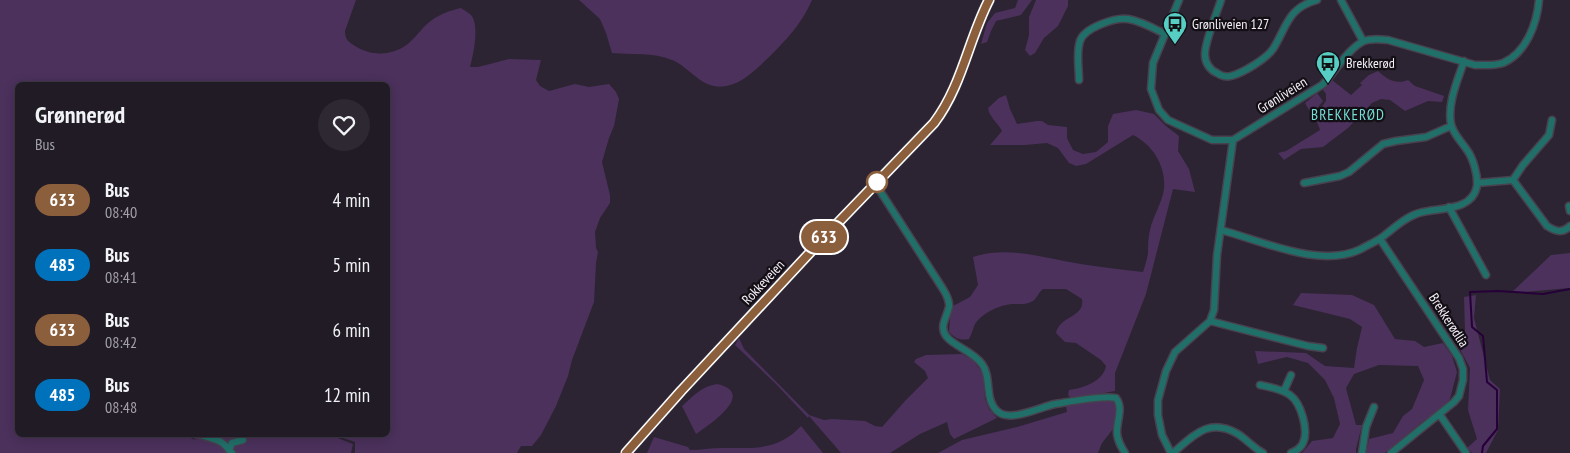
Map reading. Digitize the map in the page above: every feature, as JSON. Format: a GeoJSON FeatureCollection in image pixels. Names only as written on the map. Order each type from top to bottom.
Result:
{"type":"FeatureCollection","features":[{"type":"Feature","properties":{"kind":"main road","name":"Rokkeveien"},"geometry":{"type":"LineString","coordinates":[[626,453],[681,391],[875,183],[934,123],[948,103],[956,86],[989,0]]}},
{"type":"Feature","properties":{"kind":"street"},"geometry":{"type":"LineString","coordinates":[[1179,0],[1153,63],[1151,89],[1159,110],[1168,120],[1212,140],[1233,140],[1214,282],[1214,310],[1210,321],[1176,352],[1161,386],[1158,400],[1158,415],[1162,435],[1172,453],[1193,436],[1211,427],[1238,434],[1263,453]]}},
{"type":"Feature","properties":{"kind":"street"},"geometry":{"type":"LineString","coordinates":[[1221,0],[1205,54],[1207,64],[1212,71],[1229,77],[1242,72],[1261,60],[1272,50],[1293,13],[1308,2],[1317,0]]}},
{"type":"Feature","properties":{"kind":"street"},"geometry":{"type":"LineString","coordinates":[[1341,0],[1363,42],[1378,39],[1388,40],[1475,65],[1489,66],[1502,63],[1516,54],[1524,45],[1535,22],[1539,0]]}},
{"type":"Feature","properties":{"kind":"street"},"geometry":{"type":"LineString","coordinates":[[1079,80],[1078,47],[1080,38],[1085,32],[1094,27],[1125,19],[1136,21],[1165,34]]}},
{"type":"Feature","properties":{"kind":"street","name":"Grønliveien"},"geometry":{"type":"LineString","coordinates":[[1233,140],[1322,85],[1351,51],[1363,42]]}},
{"type":"Feature","properties":{"kind":"street"},"geometry":{"type":"LineString","coordinates":[[1221,230],[1289,250],[1338,256],[1354,252],[1380,238],[1416,214],[1460,206],[1469,200],[1477,183],[1474,166],[1468,151],[1458,139],[1451,126],[1450,115],[1451,102],[1464,61]]}},
{"type":"Feature","properties":{"kind":"street"},"geometry":{"type":"LineString","coordinates":[[1512,180],[1548,135],[1552,120]]}},
{"type":"Feature","properties":{"kind":"street"},"geometry":{"type":"LineString","coordinates":[[1304,184],[1340,176],[1349,172],[1383,144],[1426,137],[1451,126]]}},
{"type":"Feature","properties":{"kind":"street"},"geometry":{"type":"LineString","coordinates":[[1477,183],[1512,180]]}},
{"type":"Feature","properties":{"kind":"street"},"geometry":{"type":"LineString","coordinates":[[1512,180],[1547,226],[1559,232],[1566,230],[1570,226]]}},
{"type":"Feature","properties":{"kind":"street"},"geometry":{"type":"LineString","coordinates":[[875,183],[943,289],[949,306],[943,327],[947,337],[976,357],[984,366],[990,398],[996,410],[1012,416],[1054,404],[1105,397],[1116,398],[1120,405],[1117,433],[1125,453]]}},
{"type":"Feature","properties":{"kind":"street"},"geometry":{"type":"LineString","coordinates":[[1449,207],[1486,275]]}},
{"type":"Feature","properties":{"kind":"street","name":"Brekkerødlia"},"geometry":{"type":"LineString","coordinates":[[1380,238],[1459,358],[1463,369],[1463,380],[1459,396],[1454,402],[1391,453]]}},
{"type":"Feature","properties":{"kind":"street"},"geometry":{"type":"LineString","coordinates":[[1210,321],[1322,348]]}},
{"type":"Feature","properties":{"kind":"street"},"geometry":{"type":"LineString","coordinates":[[1284,391],[1291,375]]}},
{"type":"Feature","properties":{"kind":"street"},"geometry":{"type":"LineString","coordinates":[[1260,385],[1284,391],[1290,394],[1299,404],[1304,421],[1305,439],[1302,446],[1291,453]]}},
{"type":"Feature","properties":{"kind":"street"},"geometry":{"type":"LineString","coordinates":[[1362,453],[1366,427],[1374,408]]}},
{"type":"Feature","properties":{"kind":"street"},"geometry":{"type":"LineString","coordinates":[[1440,415],[1466,453]]}},
{"type":"Feature","properties":{"kind":"street"},"geometry":{"type":"LineString","coordinates":[[208,437],[224,443],[230,451]]}},
{"type":"Feature","properties":{"kind":"street"},"geometry":{"type":"LineString","coordinates":[[230,451],[232,443],[243,440]]}},
{"type":"Feature","properties":{"kind":"shaded area"},"geometry":{"type":"Polygon","coordinates":[[[0,0],[356,0],[345,31],[346,37],[349,42],[362,50],[376,53],[390,52],[404,47],[435,18],[446,12],[461,8],[471,15],[475,26],[475,41],[470,67],[478,67],[509,59],[541,60],[536,80],[540,86],[549,91],[575,84],[589,87],[609,84],[616,92],[619,99],[614,126],[602,162],[610,195],[610,203],[600,218],[595,232],[598,252],[594,302],[572,360],[568,376],[556,406],[541,435],[532,446],[521,446],[517,453],[355,453],[355,442],[340,437],[390,437],[390,82],[15,82],[15,437],[188,437],[196,440],[192,437],[335,437],[353,444],[351,453],[0,453],[0,0]]]}},
{"type":"Feature","properties":{"kind":"shaded area"},"geometry":{"type":"Polygon","coordinates":[[[579,0],[812,0],[792,32],[762,64],[740,81],[720,87],[708,84],[677,62],[665,57],[612,53],[600,19],[579,0]]]}},
{"type":"Feature","properties":{"kind":"shaded area"},"geometry":{"type":"Polygon","coordinates":[[[1018,0],[1032,0],[1021,15],[996,21],[987,42],[981,44],[987,23],[995,13],[1015,8],[1018,0]]]}},
{"type":"Feature","properties":{"kind":"shaded area"},"geometry":{"type":"Polygon","coordinates":[[[1036,0],[1068,0],[1068,6],[1058,26],[1044,38],[1035,53],[1030,56],[1025,50],[1029,35],[1029,17],[1036,0]]]}},
{"type":"Feature","properties":{"kind":"shaded area"},"geometry":{"type":"Polygon","coordinates":[[[1378,71],[1392,80],[1399,82],[1408,80],[1415,86],[1444,96],[1442,102],[1428,101],[1405,111],[1390,100],[1381,99],[1372,103],[1348,128],[1323,147],[1301,149],[1284,160],[1278,153],[1286,151],[1320,130],[1315,116],[1326,101],[1326,94],[1323,90],[1332,80],[1351,95],[1369,75],[1378,71]]]}},
{"type":"Feature","properties":{"kind":"shaded area"},"geometry":{"type":"Polygon","coordinates":[[[1317,93],[1323,101],[1312,115],[1305,103],[1317,93]]]}},
{"type":"Feature","properties":{"kind":"shaded area"},"geometry":{"type":"Polygon","coordinates":[[[1006,95],[1017,124],[1042,121],[1048,125],[1067,127],[1067,138],[1073,150],[1083,154],[1096,152],[1108,142],[1108,126],[1113,114],[1136,110],[1154,114],[1179,136],[1178,151],[1189,169],[1195,192],[1173,189],[1146,294],[1115,373],[1115,391],[1072,399],[1068,395],[1069,390],[1086,386],[1097,380],[1104,372],[1106,366],[1101,360],[1076,343],[1065,342],[1056,333],[1058,327],[1080,310],[1082,305],[1082,299],[1066,289],[1043,289],[1030,302],[1009,304],[992,310],[978,320],[969,339],[963,340],[949,332],[953,306],[970,297],[978,285],[973,257],[1007,252],[1019,253],[1143,272],[1148,256],[1150,230],[1163,194],[1163,172],[1157,157],[1147,144],[1133,135],[1086,164],[1076,166],[1069,163],[1058,148],[1047,143],[990,145],[1002,131],[988,108],[999,98],[1006,95]]]}},
{"type":"Feature","properties":{"kind":"shaded area"},"geometry":{"type":"Polygon","coordinates":[[[1570,253],[1570,288],[1511,293],[1551,255],[1570,253]]]}},
{"type":"Feature","properties":{"kind":"shaded area"},"geometry":{"type":"Polygon","coordinates":[[[1301,293],[1352,295],[1374,305],[1395,339],[1415,341],[1424,347],[1443,343],[1452,356],[1457,372],[1450,399],[1441,409],[1422,422],[1385,453],[1366,453],[1369,439],[1393,433],[1403,416],[1412,409],[1424,380],[1418,366],[1379,365],[1354,374],[1346,388],[1356,425],[1362,425],[1356,453],[1302,453],[1312,441],[1333,438],[1340,424],[1334,398],[1325,380],[1308,363],[1287,357],[1258,364],[1255,351],[1306,353],[1325,366],[1354,368],[1362,327],[1350,319],[1293,305],[1301,293]]]}},
{"type":"Feature","properties":{"kind":"shaded area"},"geometry":{"type":"Polygon","coordinates":[[[1476,295],[1474,318],[1490,380],[1500,389],[1498,430],[1486,453],[1472,453],[1467,448],[1477,439],[1468,410],[1470,368],[1455,340],[1465,332],[1464,297],[1476,295]]]}},
{"type":"Feature","properties":{"kind":"shaded area"},"geometry":{"type":"Polygon","coordinates":[[[739,338],[744,349],[809,415],[824,420],[865,421],[882,427],[928,378],[925,371],[914,362],[916,359],[926,355],[962,354],[973,360],[982,372],[985,399],[989,409],[997,418],[954,439],[950,434],[947,422],[920,434],[890,453],[841,453],[809,416],[808,418],[735,345],[739,338]]]}},
{"type":"Feature","properties":{"kind":"shaded area"},"geometry":{"type":"Polygon","coordinates":[[[717,384],[728,388],[733,394],[732,401],[727,409],[696,434],[682,406],[694,395],[711,385],[717,384]]]}},
{"type":"Feature","properties":{"kind":"shaded area"},"geometry":{"type":"Polygon","coordinates":[[[1108,399],[1113,401],[1116,407],[1113,429],[1102,443],[1098,453],[938,453],[962,440],[1017,427],[1067,412],[1066,406],[1108,399]]]}},
{"type":"Feature","properties":{"kind":"shaded area"},"geometry":{"type":"Polygon","coordinates":[[[801,426],[823,453],[647,453],[654,437],[688,447],[690,450],[754,448],[783,440],[801,426]]]}},
{"type":"Feature","properties":{"kind":"waterway"},"geometry":{"type":"LineString","coordinates":[[1482,453],[1483,446],[1497,429],[1497,390],[1487,382],[1483,336],[1472,327],[1470,292],[1498,291],[1543,294],[1570,289]]}},
{"type":"Feature","properties":{"kind":"bus line","name":"633"},"geometry":{"type":"LineString","coordinates":[[626,453],[831,230],[934,123],[948,103],[956,86],[989,0]]}},
{"type":"Feature","properties":{"kind":"place","name":"Grønliveien 127"},"geometry":{"type":"Point","coordinates":[1175,45]}},
{"type":"Feature","properties":{"kind":"place","name":"Brekkerød"},"geometry":{"type":"Point","coordinates":[1328,84]}},
{"type":"Feature","properties":{"kind":"district","name":"BREKKERØD"},"geometry":{"type":"Point","coordinates":[1348,115]}}]}
